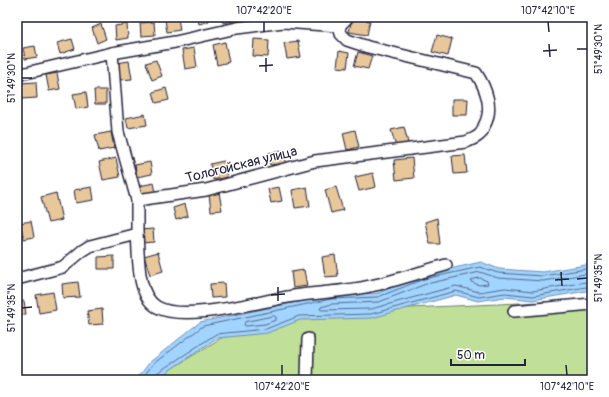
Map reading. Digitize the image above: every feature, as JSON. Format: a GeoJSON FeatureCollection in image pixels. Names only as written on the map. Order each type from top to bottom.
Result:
{"type":"FeatureCollection","features":[{"type":"Feature","properties":{"kind":"street"},"geometry":{"type":"LineString","coordinates":[[17,75],[112,53],[175,42],[237,28],[283,22],[339,26],[348,17]]}},
{"type":"Feature","properties":{"kind":"street","name":"Тологойская улица"},"geometry":{"type":"LineString","coordinates":[[137,200],[206,190],[315,161],[466,142],[480,135],[487,122],[489,108],[488,99],[476,73],[368,47],[347,40],[342,34],[339,26]]}},
{"type":"Feature","properties":{"kind":"street"},"geometry":{"type":"LineString","coordinates":[[112,53],[118,132],[137,200],[137,234],[143,288],[148,298],[158,307],[183,312],[229,309],[294,296],[370,286],[446,265]]}},
{"type":"Feature","properties":{"kind":"street"},"geometry":{"type":"LineString","coordinates":[[17,279],[63,267],[90,246],[137,234]]}},
{"type":"Feature","properties":{"kind":"street"},"geometry":{"type":"LineString","coordinates":[[514,311],[592,304]]}},
{"type":"Feature","properties":{"kind":"street"},"geometry":{"type":"LineString","coordinates":[[307,380],[308,339]]}},
{"type":"Feature","properties":{"kind":"path"},"geometry":{"type":"LineString","coordinates":[[592,242],[589,254],[592,270]]}},
{"type":"Feature","properties":{"kind":"green space"},"geometry":{"type":"Polygon","coordinates":[[[592,291],[592,380],[158,380],[161,375],[221,338],[321,312],[586,300],[592,291]]]}},
{"type":"Feature","properties":{"kind":"water"},"geometry":{"type":"Polygon","coordinates":[[[481,262],[499,269],[543,272],[592,264],[592,290],[533,300],[505,297],[478,301],[456,295],[372,318],[300,320],[267,333],[217,338],[155,380],[136,380],[150,362],[200,322],[331,295],[378,293],[423,275],[481,262]]]}},
{"type":"Feature","properties":{"kind":"building"},"geometry":{"type":"Polygon","coordinates":[[[197,17],[208,17],[209,21],[199,24],[197,17]]]}},
{"type":"Feature","properties":{"kind":"building"},"geometry":{"type":"Polygon","coordinates":[[[222,17],[237,17],[238,20],[223,23],[222,17]]]}},
{"type":"Feature","properties":{"kind":"building"},"geometry":{"type":"Polygon","coordinates":[[[178,18],[180,30],[167,32],[165,20],[178,18]]]}},
{"type":"Feature","properties":{"kind":"building"},"geometry":{"type":"Polygon","coordinates":[[[352,18],[370,21],[367,35],[349,32],[352,18]]]}},
{"type":"Feature","properties":{"kind":"building"},"geometry":{"type":"Polygon","coordinates":[[[154,22],[155,35],[141,36],[140,23],[154,22]]]}},
{"type":"Feature","properties":{"kind":"building"},"geometry":{"type":"Polygon","coordinates":[[[101,24],[106,39],[97,43],[92,28],[101,24]]]}},
{"type":"Feature","properties":{"kind":"building"},"geometry":{"type":"Polygon","coordinates":[[[127,24],[128,38],[116,40],[115,26],[127,24]]]}},
{"type":"Feature","properties":{"kind":"building"},"geometry":{"type":"Polygon","coordinates":[[[437,35],[452,39],[448,56],[432,52],[437,35]]]}},
{"type":"Feature","properties":{"kind":"building"},"geometry":{"type":"Polygon","coordinates":[[[72,39],[75,49],[60,54],[57,43],[72,39]]]}},
{"type":"Feature","properties":{"kind":"building"},"geometry":{"type":"Polygon","coordinates":[[[254,39],[269,40],[268,57],[253,56],[254,39]]]}},
{"type":"Feature","properties":{"kind":"building"},"geometry":{"type":"Polygon","coordinates":[[[298,41],[301,57],[287,59],[284,43],[298,41]]]}},
{"type":"Feature","properties":{"kind":"building"},"geometry":{"type":"Polygon","coordinates":[[[225,42],[229,62],[217,65],[213,45],[225,42]]]}},
{"type":"Feature","properties":{"kind":"building"},"geometry":{"type":"Polygon","coordinates":[[[35,46],[37,57],[25,59],[23,48],[35,46]]]}},
{"type":"Feature","properties":{"kind":"building"},"geometry":{"type":"Polygon","coordinates":[[[194,48],[197,67],[185,69],[182,50],[194,48]]]}},
{"type":"Feature","properties":{"kind":"building"},"geometry":{"type":"Polygon","coordinates":[[[339,51],[349,53],[347,68],[337,67],[339,51]]]}},
{"type":"Feature","properties":{"kind":"building"},"geometry":{"type":"Polygon","coordinates":[[[358,52],[372,56],[368,69],[354,66],[358,52]]]}},
{"type":"Feature","properties":{"kind":"building"},"geometry":{"type":"Polygon","coordinates":[[[156,60],[162,76],[152,80],[146,63],[156,60]]]}},
{"type":"Feature","properties":{"kind":"building"},"geometry":{"type":"Polygon","coordinates":[[[129,61],[132,79],[120,80],[117,63],[129,61]]]}},
{"type":"Feature","properties":{"kind":"building"},"geometry":{"type":"Polygon","coordinates":[[[57,73],[60,89],[49,91],[46,75],[57,73]]]}},
{"type":"Feature","properties":{"kind":"building"},"geometry":{"type":"Polygon","coordinates":[[[36,82],[37,98],[21,99],[20,83],[36,82]]]}},
{"type":"Feature","properties":{"kind":"building"},"geometry":{"type":"Polygon","coordinates":[[[166,88],[169,100],[156,103],[153,92],[166,88]]]}},
{"type":"Feature","properties":{"kind":"building"},"geometry":{"type":"Polygon","coordinates":[[[94,90],[106,90],[106,104],[95,104],[94,90]]]}},
{"type":"Feature","properties":{"kind":"building"},"geometry":{"type":"Polygon","coordinates":[[[86,92],[88,107],[76,109],[73,94],[86,92]]]}},
{"type":"Feature","properties":{"kind":"building"},"geometry":{"type":"Polygon","coordinates":[[[452,99],[468,99],[467,115],[452,115],[452,99]]]}},
{"type":"Feature","properties":{"kind":"building"},"geometry":{"type":"Polygon","coordinates":[[[145,114],[147,125],[128,128],[126,118],[145,114]]]}},
{"type":"Feature","properties":{"kind":"building"},"geometry":{"type":"Polygon","coordinates":[[[404,127],[408,143],[396,147],[391,130],[404,127]]]}},
{"type":"Feature","properties":{"kind":"building"},"geometry":{"type":"Polygon","coordinates":[[[355,130],[359,147],[347,150],[343,133],[355,130]]]}},
{"type":"Feature","properties":{"kind":"building"},"geometry":{"type":"Polygon","coordinates":[[[111,132],[114,148],[99,151],[95,135],[111,132]]]}},
{"type":"Feature","properties":{"kind":"building"},"geometry":{"type":"Polygon","coordinates":[[[284,151],[286,163],[270,165],[268,153],[284,151]]]}},
{"type":"Feature","properties":{"kind":"building"},"geometry":{"type":"Polygon","coordinates":[[[465,155],[467,173],[454,174],[452,156],[465,155]]]}},
{"type":"Feature","properties":{"kind":"building"},"geometry":{"type":"Polygon","coordinates":[[[116,158],[120,177],[103,180],[99,162],[116,158]]]}},
{"type":"Feature","properties":{"kind":"building"},"geometry":{"type":"Polygon","coordinates":[[[412,158],[414,178],[396,180],[394,160],[412,158]]]}},
{"type":"Feature","properties":{"kind":"building"},"geometry":{"type":"Polygon","coordinates":[[[224,161],[227,177],[213,180],[210,164],[224,161]]]}},
{"type":"Feature","properties":{"kind":"building"},"geometry":{"type":"Polygon","coordinates":[[[150,162],[152,174],[137,177],[135,165],[150,162]]]}},
{"type":"Feature","properties":{"kind":"building"},"geometry":{"type":"Polygon","coordinates":[[[373,173],[376,187],[359,191],[355,177],[373,173]]]}},
{"type":"Feature","properties":{"kind":"building"},"geometry":{"type":"Polygon","coordinates":[[[154,183],[156,192],[141,195],[139,186],[154,183]]]}},
{"type":"Feature","properties":{"kind":"building"},"geometry":{"type":"Polygon","coordinates":[[[92,187],[94,200],[76,203],[74,190],[92,187]]]}},
{"type":"Feature","properties":{"kind":"building"},"geometry":{"type":"Polygon","coordinates":[[[279,187],[282,201],[271,203],[268,189],[279,187]]]}},
{"type":"Feature","properties":{"kind":"building"},"geometry":{"type":"Polygon","coordinates":[[[307,187],[310,206],[295,208],[292,190],[307,187]]]}},
{"type":"Feature","properties":{"kind":"building"},"geometry":{"type":"Polygon","coordinates":[[[336,187],[343,210],[331,213],[325,190],[336,187]]]}},
{"type":"Feature","properties":{"kind":"building"},"geometry":{"type":"Polygon","coordinates":[[[219,192],[222,210],[211,211],[209,194],[219,192]]]}},
{"type":"Feature","properties":{"kind":"building"},"geometry":{"type":"Polygon","coordinates":[[[56,193],[62,220],[48,223],[41,197],[56,193]]]}},
{"type":"Feature","properties":{"kind":"building"},"geometry":{"type":"Polygon","coordinates":[[[185,204],[188,216],[176,220],[173,208],[185,204]]]}},
{"type":"Feature","properties":{"kind":"building"},"geometry":{"type":"Polygon","coordinates":[[[437,218],[440,244],[430,244],[425,222],[437,218]]]}},
{"type":"Feature","properties":{"kind":"building"},"geometry":{"type":"Polygon","coordinates":[[[31,221],[34,237],[24,239],[20,223],[31,221]]]}},
{"type":"Feature","properties":{"kind":"building"},"geometry":{"type":"Polygon","coordinates":[[[153,229],[154,242],[141,243],[140,230],[153,229]]]}},
{"type":"Feature","properties":{"kind":"building"},"geometry":{"type":"Polygon","coordinates":[[[158,252],[163,271],[150,275],[144,256],[158,252]]]}},
{"type":"Feature","properties":{"kind":"building"},"geometry":{"type":"Polygon","coordinates":[[[335,255],[338,276],[325,277],[322,257],[335,255]]]}},
{"type":"Feature","properties":{"kind":"building"},"geometry":{"type":"Polygon","coordinates":[[[114,256],[114,269],[98,269],[98,257],[114,256]]]}},
{"type":"Feature","properties":{"kind":"building"},"geometry":{"type":"Polygon","coordinates":[[[304,270],[307,286],[293,288],[291,272],[304,270]]]}},
{"type":"Feature","properties":{"kind":"building"},"geometry":{"type":"Polygon","coordinates":[[[78,282],[80,297],[63,298],[62,284],[78,282]]]}},
{"type":"Feature","properties":{"kind":"building"},"geometry":{"type":"Polygon","coordinates":[[[224,283],[225,297],[211,298],[210,284],[224,283]]]}},
{"type":"Feature","properties":{"kind":"building"},"geometry":{"type":"Polygon","coordinates":[[[53,292],[56,310],[39,313],[36,295],[53,292]]]}},
{"type":"Feature","properties":{"kind":"building"},"geometry":{"type":"Polygon","coordinates":[[[24,301],[26,314],[17,315],[17,302],[24,301]]]}},
{"type":"Feature","properties":{"kind":"building"},"geometry":{"type":"Polygon","coordinates":[[[102,309],[103,324],[89,325],[87,311],[102,309]]]}}]}
